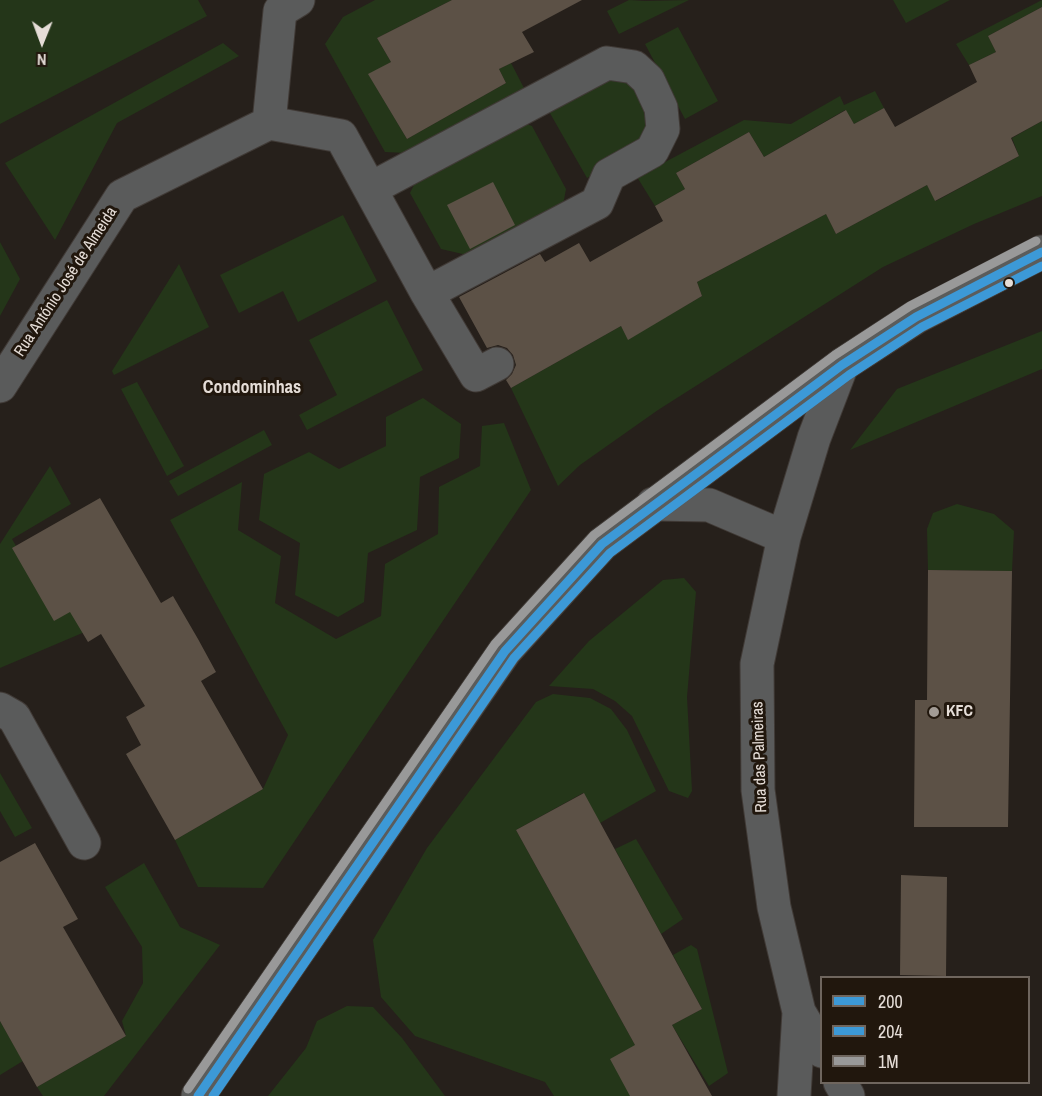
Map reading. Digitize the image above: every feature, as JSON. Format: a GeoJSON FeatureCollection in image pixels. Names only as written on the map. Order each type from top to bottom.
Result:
{"type":"FeatureCollection","features":[{"type":"Feature","properties":{"kind":"main road"},"geometry":{"type":"LineString","coordinates":[[198,1096],[505,651],[602,544],[842,365],[916,316],[1042,252]]}},
{"type":"Feature","properties":{"kind":"street"},"geometry":{"type":"LineString","coordinates":[[298,0],[280,11],[269,123],[341,136],[426,293],[476,375],[497,364]]}},
{"type":"Feature","properties":{"kind":"street"},"geometry":{"type":"LineString","coordinates":[[370,189],[607,63],[634,67],[648,80],[661,108],[663,129],[652,151],[609,176],[597,202],[426,293]]}},
{"type":"Feature","properties":{"kind":"street","name":"Rua António José de Almeida"},"geometry":{"type":"LineString","coordinates":[[0,386],[122,196],[269,123]]}},
{"type":"Feature","properties":{"kind":"street","name":"Rua das Palmeiras"},"geometry":{"type":"LineString","coordinates":[[799,1012],[774,907],[758,790],[757,664],[784,537],[814,438],[842,365]]}},
{"type":"Feature","properties":{"kind":"street"},"geometry":{"type":"LineString","coordinates":[[653,504],[709,505],[784,537]]}},
{"type":"Feature","properties":{"kind":"street"},"geometry":{"type":"LineString","coordinates":[[0,709],[14,717],[84,843]]}},
{"type":"Feature","properties":{"kind":"street"},"geometry":{"type":"LineString","coordinates":[[799,1012],[820,1048]]}},
{"type":"Feature","properties":{"kind":"street"},"geometry":{"type":"LineString","coordinates":[[794,1096],[799,1012]]}},
{"type":"Feature","properties":{"kind":"green space"},"geometry":{"type":"Polygon","coordinates":[[[0,0],[198,0],[207,16],[0,124],[0,0]]]}},
{"type":"Feature","properties":{"kind":"green space"},"geometry":{"type":"Polygon","coordinates":[[[375,0],[452,0],[377,38],[391,62],[369,75],[407,139],[506,83],[499,69],[511,63],[525,90],[407,153],[385,152],[325,44],[343,17],[375,0]]]}},
{"type":"Feature","properties":{"kind":"green space"},"geometry":{"type":"Polygon","coordinates":[[[629,0],[689,0],[619,34],[607,11],[629,0]]]}},
{"type":"Feature","properties":{"kind":"green space"},"geometry":{"type":"Polygon","coordinates":[[[893,0],[950,0],[906,23],[893,0]]]}},
{"type":"Feature","properties":{"kind":"green space"},"geometry":{"type":"Polygon","coordinates":[[[1042,0],[1042,7],[988,36],[996,52],[969,65],[956,44],[1042,0]]]}},
{"type":"Feature","properties":{"kind":"green space"},"geometry":{"type":"Polygon","coordinates":[[[678,27],[718,101],[685,119],[645,44],[678,27]]]}},
{"type":"Feature","properties":{"kind":"green space"},"geometry":{"type":"Polygon","coordinates":[[[223,43],[239,56],[117,123],[55,240],[5,163],[223,43]]]}},
{"type":"Feature","properties":{"kind":"green space"},"geometry":{"type":"Polygon","coordinates":[[[599,79],[619,80],[637,88],[653,120],[640,149],[587,178],[547,108],[599,79]]]}},
{"type":"Feature","properties":{"kind":"green space"},"geometry":{"type":"Polygon","coordinates":[[[875,91],[884,108],[854,124],[845,110],[764,157],[749,132],[676,173],[685,189],[655,206],[637,177],[744,120],[791,124],[840,96],[844,105],[875,91]]]}},
{"type":"Feature","properties":{"kind":"green space"},"geometry":{"type":"Polygon","coordinates":[[[515,120],[532,126],[566,189],[563,205],[467,255],[441,249],[410,193],[423,167],[515,120]]]}},
{"type":"Feature","properties":{"kind":"green space"},"geometry":{"type":"Polygon","coordinates":[[[1042,121],[1042,196],[974,224],[883,267],[658,410],[580,465],[558,486],[511,388],[621,326],[628,339],[702,296],[697,282],[826,214],[836,234],[927,185],[936,201],[1019,156],[1012,138],[1042,121]]]}},
{"type":"Feature","properties":{"kind":"green space"},"geometry":{"type":"Polygon","coordinates":[[[343,215],[377,281],[298,322],[283,291],[239,313],[220,275],[343,215]]]}},
{"type":"Feature","properties":{"kind":"green space"},"geometry":{"type":"Polygon","coordinates":[[[0,242],[20,279],[0,316],[0,242]]]}},
{"type":"Feature","properties":{"kind":"green space"},"geometry":{"type":"Polygon","coordinates":[[[179,264],[209,327],[114,375],[112,371],[179,264]]]}},
{"type":"Feature","properties":{"kind":"green space"},"geometry":{"type":"Polygon","coordinates":[[[387,300],[423,370],[307,430],[299,415],[337,395],[309,340],[387,300]]]}},
{"type":"Feature","properties":{"kind":"green space"},"geometry":{"type":"Polygon","coordinates":[[[1042,331],[1042,369],[850,450],[897,389],[1042,331]]]}},
{"type":"Feature","properties":{"kind":"green space"},"geometry":{"type":"Polygon","coordinates":[[[137,382],[184,466],[167,476],[121,389],[137,382]]]}},
{"type":"Feature","properties":{"kind":"green space"},"geometry":{"type":"Polygon","coordinates":[[[423,398],[461,424],[459,458],[420,477],[417,530],[368,553],[364,602],[338,617],[295,595],[300,543],[259,520],[264,474],[309,452],[339,469],[386,446],[386,417],[423,398]]]}},
{"type":"Feature","properties":{"kind":"green space"},"geometry":{"type":"Polygon","coordinates":[[[504,423],[531,490],[263,888],[198,887],[175,840],[263,789],[288,735],[170,520],[242,482],[238,530],[281,556],[275,603],[336,639],[381,616],[385,564],[438,534],[439,487],[480,466],[482,426],[504,423]]]}},
{"type":"Feature","properties":{"kind":"green space"},"geometry":{"type":"Polygon","coordinates":[[[264,430],[272,445],[178,496],[169,481],[264,430]]]}},
{"type":"Feature","properties":{"kind":"green space"},"geometry":{"type":"Polygon","coordinates":[[[50,466],[71,504],[12,539],[54,611],[70,602],[87,631],[0,668],[0,544],[50,466]]]}},
{"type":"Feature","properties":{"kind":"green space"},"geometry":{"type":"Polygon","coordinates":[[[957,504],[994,514],[1014,531],[1012,571],[928,570],[927,529],[933,513],[957,504]]]}},
{"type":"Feature","properties":{"kind":"green space"},"geometry":{"type":"Polygon","coordinates":[[[684,578],[696,592],[687,697],[692,791],[688,798],[669,791],[632,716],[615,701],[593,689],[549,686],[589,641],[663,580],[684,578]]]}},
{"type":"Feature","properties":{"kind":"green space"},"geometry":{"type":"Polygon","coordinates":[[[553,694],[590,698],[611,709],[627,730],[656,791],[600,823],[583,793],[516,830],[635,1045],[630,1096],[554,1096],[545,1082],[415,1036],[381,997],[373,940],[427,848],[536,702],[553,694]]]}},
{"type":"Feature","properties":{"kind":"green space"},"geometry":{"type":"Polygon","coordinates":[[[0,773],[32,828],[15,837],[0,811],[0,773]]]}},
{"type":"Feature","properties":{"kind":"green space"},"geometry":{"type":"Polygon","coordinates":[[[636,839],[683,919],[661,934],[615,849],[636,839]]]}},
{"type":"Feature","properties":{"kind":"green space"},"geometry":{"type":"Polygon","coordinates":[[[144,863],[180,927],[220,945],[104,1096],[43,1096],[37,1087],[126,1036],[122,1021],[143,983],[142,947],[105,887],[144,863]]]}},
{"type":"Feature","properties":{"kind":"green space"},"geometry":{"type":"Polygon","coordinates":[[[691,945],[697,949],[728,1073],[709,1086],[672,1025],[702,1009],[673,955],[691,945]]]}},
{"type":"Feature","properties":{"kind":"green space"},"geometry":{"type":"Polygon","coordinates":[[[347,1006],[373,1007],[402,1038],[445,1096],[268,1096],[306,1048],[317,1021],[347,1006]]]}},
{"type":"Feature","properties":{"kind":"green space"},"geometry":{"type":"Polygon","coordinates":[[[0,1021],[23,1061],[0,1075],[0,1021]]]}},
{"type":"Feature","properties":{"kind":"building"},"geometry":{"type":"Polygon","coordinates":[[[452,0],[582,0],[522,32],[534,52],[499,69],[506,83],[407,139],[368,74],[391,62],[377,38],[452,0]]]}},
{"type":"Feature","properties":{"kind":"building"},"geometry":{"type":"Polygon","coordinates":[[[1042,7],[1042,121],[1011,138],[1019,156],[935,201],[927,185],[836,234],[826,214],[697,282],[702,296],[628,340],[621,326],[511,388],[506,380],[516,365],[513,355],[507,348],[498,345],[487,348],[459,297],[540,254],[545,262],[579,243],[590,262],[663,221],[655,206],[685,189],[676,173],[749,132],[764,157],[846,110],[854,124],[884,108],[895,127],[977,82],[969,65],[996,52],[988,36],[1042,7]]]}},
{"type":"Feature","properties":{"kind":"building"},"geometry":{"type":"Polygon","coordinates":[[[493,182],[515,225],[470,249],[447,205],[493,182]]]}},
{"type":"Feature","properties":{"kind":"building"},"geometry":{"type":"Polygon","coordinates":[[[100,498],[161,603],[173,596],[198,639],[216,672],[201,681],[263,789],[175,840],[126,754],[141,745],[126,717],[145,706],[101,634],[88,642],[70,612],[54,621],[12,548],[100,498]]]}},
{"type":"Feature","properties":{"kind":"building"},"geometry":{"type":"Polygon","coordinates":[[[928,570],[1012,571],[1008,827],[914,827],[915,700],[927,700],[928,570]]]}},
{"type":"Feature","properties":{"kind":"building"},"geometry":{"type":"Polygon","coordinates":[[[584,793],[702,1009],[672,1025],[712,1096],[630,1096],[610,1059],[635,1045],[516,830],[584,793]]]}},
{"type":"Feature","properties":{"kind":"building"},"geometry":{"type":"Polygon","coordinates":[[[35,843],[78,919],[63,927],[126,1036],[37,1087],[0,1021],[0,862],[35,843]]]}},
{"type":"Feature","properties":{"kind":"building"},"geometry":{"type":"Polygon","coordinates":[[[901,875],[947,877],[946,976],[900,975],[901,875]]]}},
{"type":"Feature","properties":{"kind":"transit line","name":"1M"},"geometry":{"type":"LineString","coordinates":[[188,1089],[495,644],[594,535],[835,355],[910,306],[1036,241]]}},
{"type":"Feature","properties":{"kind":"transit line","name":"200"},"geometry":{"type":"LineString","coordinates":[[198,1096],[505,651],[602,544],[842,365],[916,317],[1042,252]]}},
{"type":"Feature","properties":{"kind":"transit line","name":"204"},"geometry":{"type":"LineString","coordinates":[[213,1096],[514,658],[610,553],[849,375],[922,327],[1042,266]]}},
{"type":"Feature","properties":{"kind":"place","name":"KFC"},"geometry":{"type":"Point","coordinates":[934,712]}},
{"type":"Feature","properties":{"kind":"district","name":"Condominhas"},"geometry":{"type":"Point","coordinates":[252,388]}}]}
